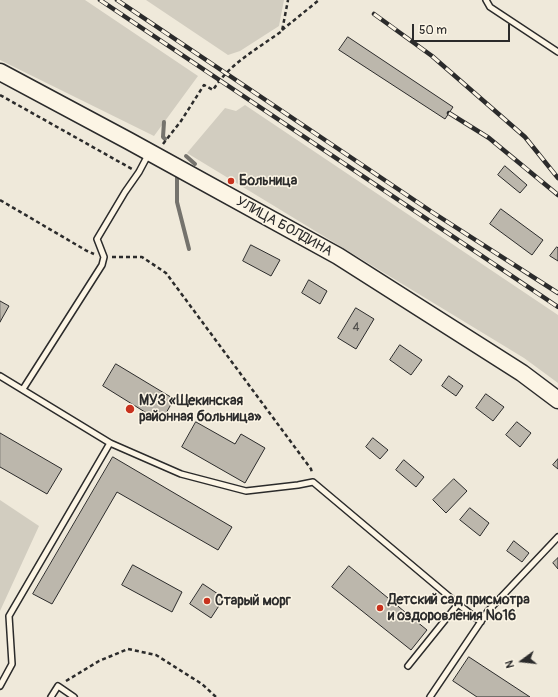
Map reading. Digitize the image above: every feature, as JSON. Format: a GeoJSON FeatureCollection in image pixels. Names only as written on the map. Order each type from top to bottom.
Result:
{"type":"FeatureCollection","features":[{"type":"Feature","properties":{"kind":"main road","name":"УЛИЦА БОЛДИНА"},"geometry":{"type":"LineString","coordinates":[[0,72],[338,256],[522,373],[558,400]]}},
{"type":"Feature","properties":{"kind":"lane"},"geometry":{"type":"LineString","coordinates":[[486,0],[490,7],[558,52]]}},
{"type":"Feature","properties":{"kind":"lane"},"geometry":{"type":"LineString","coordinates":[[23,389],[102,265],[104,257],[97,239],[125,192],[153,154]]}},
{"type":"Feature","properties":{"kind":"lane"},"geometry":{"type":"LineString","coordinates":[[0,376],[110,443],[181,474],[246,491],[313,482],[481,622]]}},
{"type":"Feature","properties":{"kind":"lane"},"geometry":{"type":"LineString","coordinates":[[0,686],[12,664],[9,616],[110,443]]}},
{"type":"Feature","properties":{"kind":"lane"},"geometry":{"type":"LineString","coordinates":[[430,697],[488,611],[558,537]]}},
{"type":"Feature","properties":{"kind":"lane"},"geometry":{"type":"LineString","coordinates":[[408,666],[458,604]]}},
{"type":"Feature","properties":{"kind":"lane"},"geometry":{"type":"LineString","coordinates":[[51,697],[58,686],[74,697]]}},
{"type":"Feature","properties":{"kind":"path"},"geometry":{"type":"LineString","coordinates":[[282,31],[288,0]]}},
{"type":"Feature","properties":{"kind":"path"},"geometry":{"type":"LineString","coordinates":[[153,154],[181,121],[204,85],[213,90],[232,67],[282,31],[319,0]]}},
{"type":"Feature","properties":{"kind":"path"},"geometry":{"type":"LineString","coordinates":[[0,96],[139,172]]}},
{"type":"Feature","properties":{"kind":"path"},"geometry":{"type":"LineString","coordinates":[[0,200],[87,251],[104,257],[142,256],[166,273],[311,469],[313,482]]}},
{"type":"Feature","properties":{"kind":"path"},"geometry":{"type":"LineString","coordinates":[[58,686],[99,661],[128,649],[156,655],[202,684],[216,697]]}},
{"type":"Feature","properties":{"kind":"shaded area"},"geometry":{"type":"Polygon","coordinates":[[[0,0],[85,0],[198,76],[154,136],[0,60],[0,0]]]}},
{"type":"Feature","properties":{"kind":"shaded area"},"geometry":{"type":"Polygon","coordinates":[[[146,0],[284,0],[279,26],[240,51],[228,55],[146,0]]]}},
{"type":"Feature","properties":{"kind":"shaded area"},"geometry":{"type":"Polygon","coordinates":[[[245,105],[558,315],[558,383],[524,358],[187,153],[225,108],[236,111],[245,105]]]}},
{"type":"Feature","properties":{"kind":"shaded area"},"geometry":{"type":"Polygon","coordinates":[[[0,500],[39,526],[0,611],[0,500]]]}},
{"type":"Feature","properties":{"kind":"building"},"geometry":{"type":"Polygon","coordinates":[[[348,37],[453,107],[445,119],[339,50],[348,37]]]}},
{"type":"Feature","properties":{"kind":"building"},"geometry":{"type":"Polygon","coordinates":[[[505,166],[527,185],[520,193],[498,175],[505,166]]]}},
{"type":"Feature","properties":{"kind":"building"},"geometry":{"type":"Polygon","coordinates":[[[501,209],[543,240],[532,255],[490,224],[501,209]]]}},
{"type":"Feature","properties":{"kind":"building"},"geometry":{"type":"Polygon","coordinates":[[[251,245],[280,260],[271,276],[243,261],[251,245]]]}},
{"type":"Feature","properties":{"kind":"building"},"geometry":{"type":"Polygon","coordinates":[[[557,247],[558,248],[558,261],[550,256],[557,247]]]}},
{"type":"Feature","properties":{"kind":"building"},"geometry":{"type":"Polygon","coordinates":[[[309,280],[327,291],[320,304],[302,293],[309,280]]]}},
{"type":"Feature","properties":{"kind":"building"},"geometry":{"type":"Polygon","coordinates":[[[0,301],[9,306],[0,322],[0,301]]]}},
{"type":"Feature","properties":{"kind":"building"},"geometry":{"type":"Polygon","coordinates":[[[356,308],[374,319],[356,349],[338,338],[356,308]]]}},
{"type":"Feature","properties":{"kind":"building"},"geometry":{"type":"Polygon","coordinates":[[[400,345],[422,360],[411,375],[390,360],[400,345]]]}},
{"type":"Feature","properties":{"kind":"building"},"geometry":{"type":"Polygon","coordinates":[[[116,364],[174,399],[161,422],[103,386],[116,364]]]}},
{"type":"Feature","properties":{"kind":"building"},"geometry":{"type":"Polygon","coordinates":[[[449,376],[463,386],[456,396],[442,386],[449,376]]]}},
{"type":"Feature","properties":{"kind":"building"},"geometry":{"type":"Polygon","coordinates":[[[486,394],[504,407],[493,421],[476,408],[486,394]]]}},
{"type":"Feature","properties":{"kind":"building"},"geometry":{"type":"Polygon","coordinates":[[[196,422],[235,444],[241,434],[265,448],[245,483],[182,447],[196,422]]]}},
{"type":"Feature","properties":{"kind":"building"},"geometry":{"type":"Polygon","coordinates":[[[517,422],[531,433],[520,447],[506,435],[517,422]]]}},
{"type":"Feature","properties":{"kind":"building"},"geometry":{"type":"Polygon","coordinates":[[[0,433],[62,469],[47,494],[0,467],[0,433]]]}},
{"type":"Feature","properties":{"kind":"building"},"geometry":{"type":"Polygon","coordinates":[[[373,438],[388,450],[380,459],[366,447],[373,438]]]}},
{"type":"Feature","properties":{"kind":"building"},"geometry":{"type":"Polygon","coordinates":[[[113,457],[232,527],[218,550],[117,492],[52,604],[33,594],[113,457]]]}},
{"type":"Feature","properties":{"kind":"building"},"geometry":{"type":"Polygon","coordinates":[[[558,459],[558,469],[553,465],[558,459]]]}},
{"type":"Feature","properties":{"kind":"building"},"geometry":{"type":"Polygon","coordinates":[[[404,460],[424,477],[416,487],[396,470],[404,460]]]}},
{"type":"Feature","properties":{"kind":"building"},"geometry":{"type":"Polygon","coordinates":[[[454,479],[467,491],[446,513],[433,500],[454,479]]]}},
{"type":"Feature","properties":{"kind":"building"},"geometry":{"type":"Polygon","coordinates":[[[470,508],[489,523],[480,536],[460,520],[470,508]]]}},
{"type":"Feature","properties":{"kind":"building"},"geometry":{"type":"Polygon","coordinates":[[[514,541],[529,553],[522,562],[507,551],[514,541]]]}},
{"type":"Feature","properties":{"kind":"building"},"geometry":{"type":"Polygon","coordinates":[[[558,558],[558,569],[553,563],[558,558]]]}},
{"type":"Feature","properties":{"kind":"building"},"geometry":{"type":"Polygon","coordinates":[[[133,565],[182,592],[172,612],[122,585],[133,565]]]}},
{"type":"Feature","properties":{"kind":"building","name":"Детский сад присмотра и оздоровления №16"},"geometry":{"type":"Polygon","coordinates":[[[349,566],[427,630],[411,650],[332,587],[349,566]]]}},
{"type":"Feature","properties":{"kind":"building","name":"Старый морг"},"geometry":{"type":"Polygon","coordinates":[[[203,584],[224,598],[211,618],[190,604],[203,584]]]}},
{"type":"Feature","properties":{"kind":"building"},"geometry":{"type":"Polygon","coordinates":[[[469,657],[530,697],[477,697],[453,681],[469,657]]]}},
{"type":"Feature","properties":{"kind":"waterway"},"geometry":{"type":"LineString","coordinates":[[164,122],[163,137],[165,139]]}},
{"type":"Feature","properties":{"kind":"waterway"},"geometry":{"type":"LineString","coordinates":[[186,156],[195,164]]}},
{"type":"Feature","properties":{"kind":"waterway"},"geometry":{"type":"LineString","coordinates":[[177,177],[177,202],[189,249]]}},
{"type":"Feature","properties":{"kind":"railway"},"geometry":{"type":"LineString","coordinates":[[100,0],[558,307]]}},
{"type":"Feature","properties":{"kind":"railway"},"geometry":{"type":"LineString","coordinates":[[117,0],[432,212],[558,293]]}},
{"type":"Feature","properties":{"kind":"railway"},"geometry":{"type":"LineString","coordinates":[[374,14],[432,56],[525,137],[558,178]]}},
{"type":"Feature","properties":{"kind":"railway"},"geometry":{"type":"LineString","coordinates":[[449,113],[489,138],[558,195]]}},
{"type":"Feature","properties":{"kind":"place","name":"Больница"},"geometry":{"type":"Point","coordinates":[231,181]}},
{"type":"Feature","properties":{"kind":"place","name":"МУЗ «Щекинская районная больница»"},"geometry":{"type":"Point","coordinates":[130,409]}},
{"type":"Feature","properties":{"kind":"place","name":"Старый морг"},"geometry":{"type":"Point","coordinates":[207,601]}},
{"type":"Feature","properties":{"kind":"place","name":"Детский сад присмотра и оздоровления №16"},"geometry":{"type":"Point","coordinates":[380,608]}}]}
